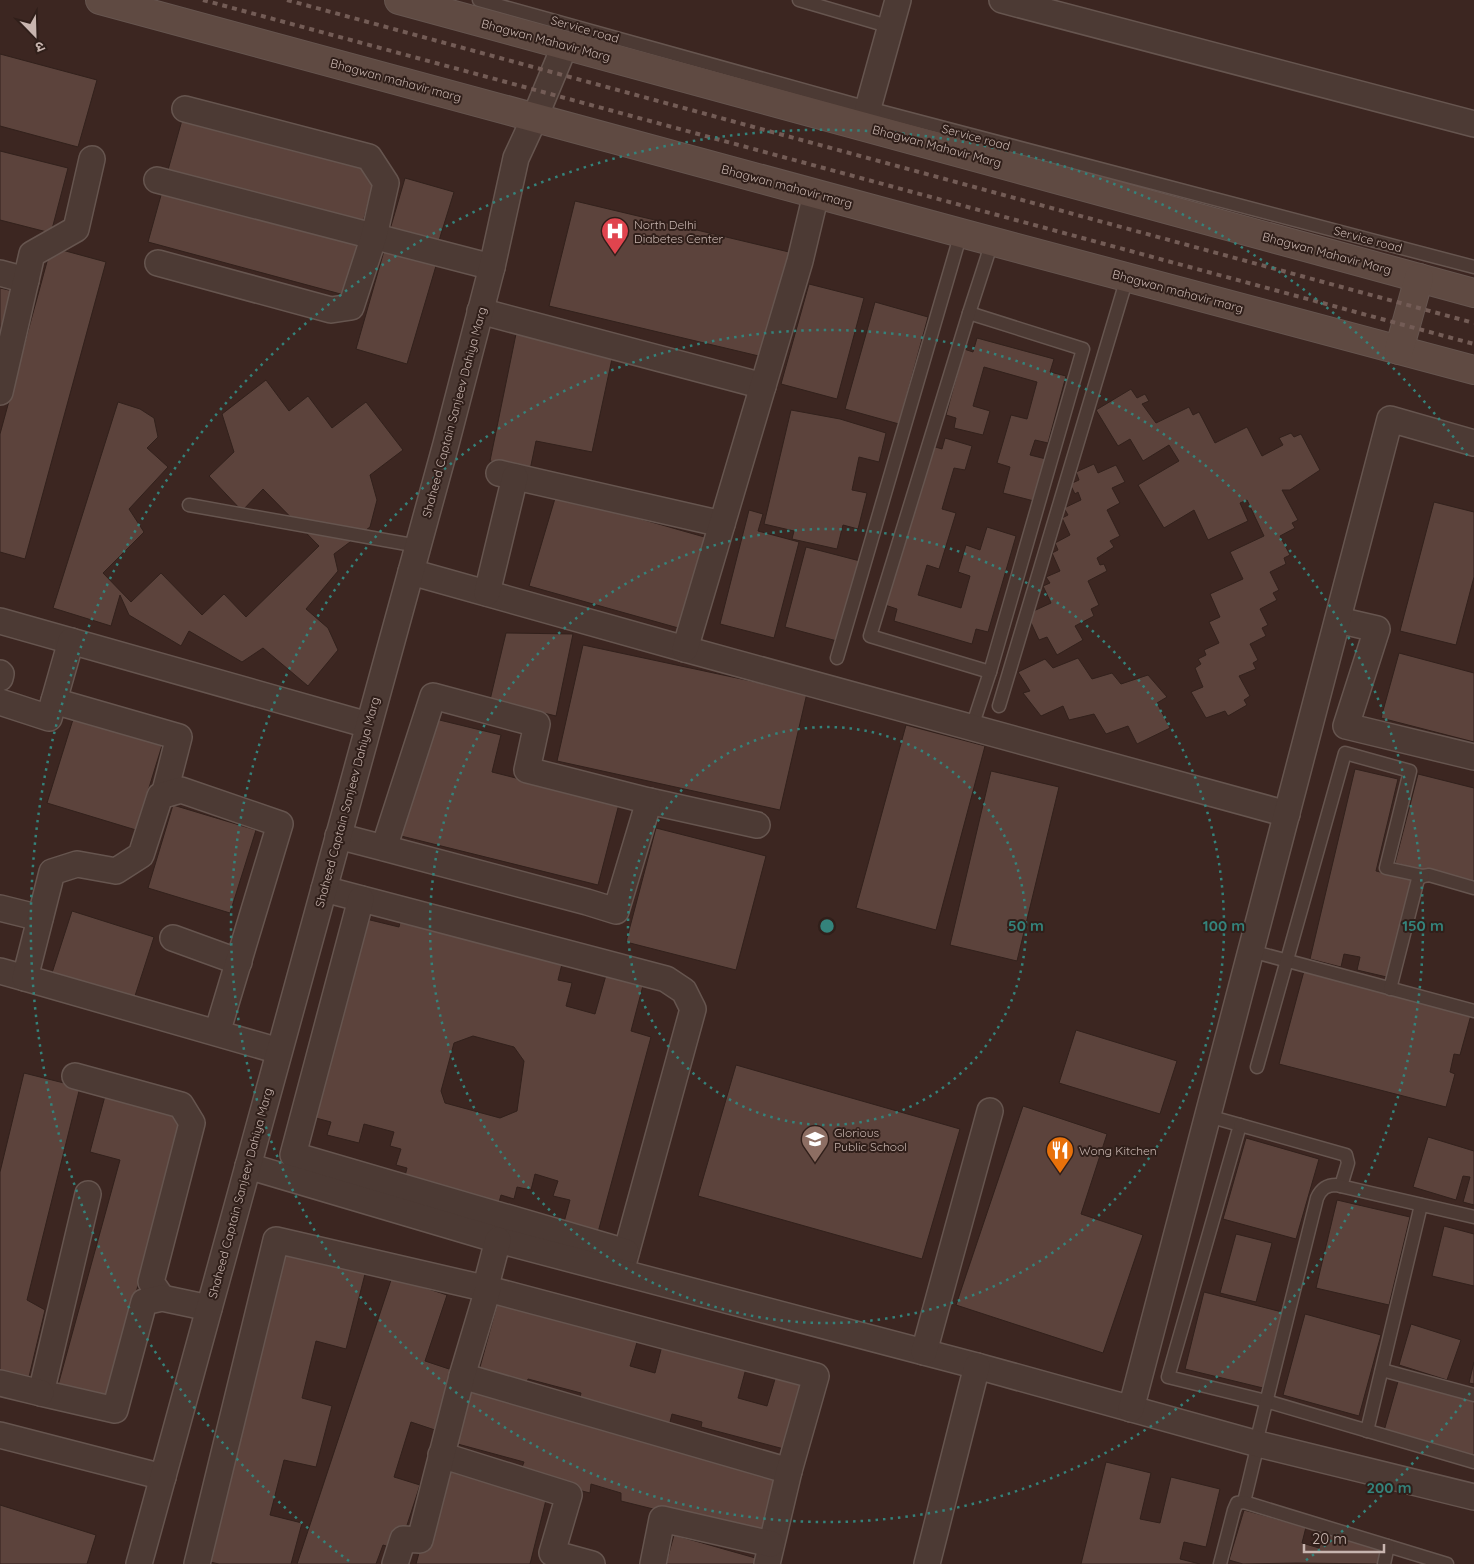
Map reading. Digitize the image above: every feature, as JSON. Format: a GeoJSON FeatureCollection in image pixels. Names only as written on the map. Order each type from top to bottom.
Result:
{"type":"FeatureCollection","features":[{"type":"Feature","properties":{"kind":"main road","name":"Bhagwan mahavir marg"},"geometry":{"type":"LineString","coordinates":[[100,0],[961,234],[1474,370]]}},
{"type":"Feature","properties":{"kind":"main road","name":"Bhagwan Mahavir Marg"},"geometry":{"type":"LineString","coordinates":[[399,0],[564,45],[865,117],[1474,293]]}},
{"type":"Feature","properties":{"kind":"main road"},"geometry":{"type":"LineString","coordinates":[[1399,350],[1418,278]]}},
{"type":"Feature","properties":{"kind":"street"},"geometry":{"type":"LineString","coordinates":[[865,117],[898,0]]}},
{"type":"Feature","properties":{"kind":"street"},"geometry":{"type":"LineString","coordinates":[[1002,0],[1474,124]]}},
{"type":"Feature","properties":{"kind":"street","name":"Shaheed Captain Sanjeev Dahiya Marg"},"geometry":{"type":"LineString","coordinates":[[139,1564],[418,546],[492,267],[516,158],[564,45]]}},
{"type":"Feature","properties":{"kind":"street"},"geometry":{"type":"LineString","coordinates":[[158,262],[331,310],[351,307],[374,236],[386,183],[369,157],[185,109]]}},
{"type":"Feature","properties":{"kind":"street"},"geometry":{"type":"LineString","coordinates":[[0,392],[32,254],[76,228],[92,158]]}},
{"type":"Feature","properties":{"kind":"street"},"geometry":{"type":"LineString","coordinates":[[157,180],[492,267]]}},
{"type":"Feature","properties":{"kind":"street"},"geometry":{"type":"LineString","coordinates":[[685,649],[800,262],[816,194]]}},
{"type":"Feature","properties":{"kind":"street"},"geometry":{"type":"LineString","coordinates":[[0,273],[26,280]]}},
{"type":"Feature","properties":{"kind":"street"},"geometry":{"type":"LineString","coordinates":[[480,311],[763,386]]}},
{"type":"Feature","properties":{"kind":"street"},"geometry":{"type":"LineString","coordinates":[[1131,1409],[1390,419],[1474,443]]}},
{"type":"Feature","properties":{"kind":"street"},"geometry":{"type":"LineString","coordinates":[[487,593],[507,475],[722,524]]}},
{"type":"Feature","properties":{"kind":"street"},"geometry":{"type":"LineString","coordinates":[[410,572],[1287,814]]}},
{"type":"Feature","properties":{"kind":"street"},"geometry":{"type":"LineString","coordinates":[[1338,620],[1377,629],[1346,726],[1474,757]]}},
{"type":"Feature","properties":{"kind":"street"},"geometry":{"type":"LineString","coordinates":[[0,621],[368,725]]}},
{"type":"Feature","properties":{"kind":"street"},"geometry":{"type":"LineString","coordinates":[[0,702],[49,718],[71,640]]}},
{"type":"Feature","properties":{"kind":"street"},"geometry":{"type":"LineString","coordinates":[[0,673],[0,678]]}},
{"type":"Feature","properties":{"kind":"street"},"geometry":{"type":"LineString","coordinates":[[384,848],[433,696],[538,724],[527,770],[649,802],[758,825]]}},
{"type":"Feature","properties":{"kind":"street"},"geometry":{"type":"LineString","coordinates":[[54,701],[178,737],[164,795]]}},
{"type":"Feature","properties":{"kind":"street"},"geometry":{"type":"LineString","coordinates":[[25,978],[52,872],[77,864],[116,871],[141,854],[160,796],[181,790],[280,824],[217,1033]]}},
{"type":"Feature","properties":{"kind":"street"},"geometry":{"type":"LineString","coordinates":[[338,836],[616,911],[649,802]]}},
{"type":"Feature","properties":{"kind":"street"},"geometry":{"type":"LineString","coordinates":[[324,889],[666,979],[684,991],[693,1009],[623,1262]]}},
{"type":"Feature","properties":{"kind":"street"},"geometry":{"type":"LineString","coordinates":[[361,899],[293,1155],[623,1262],[924,1352],[1257,1443],[1474,1497]]}},
{"type":"Feature","properties":{"kind":"street"},"geometry":{"type":"LineString","coordinates":[[0,908],[40,918]]}},
{"type":"Feature","properties":{"kind":"street"},"geometry":{"type":"LineString","coordinates":[[173,938],[239,962]]}},
{"type":"Feature","properties":{"kind":"street"},"geometry":{"type":"LineString","coordinates":[[0,971],[279,1051]]}},
{"type":"Feature","properties":{"kind":"street"},"geometry":{"type":"LineString","coordinates":[[76,1076],[181,1105],[192,1123],[151,1282],[162,1298]]}},
{"type":"Feature","properties":{"kind":"street"},"geometry":{"type":"LineString","coordinates":[[924,1352],[990,1111]]}},
{"type":"Feature","properties":{"kind":"street"},"geometry":{"type":"LineString","coordinates":[[248,1166],[498,1240],[623,1262]]}},
{"type":"Feature","properties":{"kind":"street"},"geometry":{"type":"LineString","coordinates":[[41,1393],[88,1194]]}},
{"type":"Feature","properties":{"kind":"street"},"geometry":{"type":"LineString","coordinates":[[197,1564],[276,1240],[488,1289],[816,1376],[789,1471],[769,1554],[662,1519],[652,1564]]}},
{"type":"Feature","properties":{"kind":"street"},"geometry":{"type":"LineString","coordinates":[[395,1564],[403,1539],[420,1540],[462,1376],[488,1289],[488,1278],[498,1240]]}},
{"type":"Feature","properties":{"kind":"street"},"geometry":{"type":"LineString","coordinates":[[0,1383],[115,1410],[144,1302],[162,1298],[209,1308]]}},
{"type":"Feature","properties":{"kind":"street"},"geometry":{"type":"LineString","coordinates":[[927,1564],[977,1366]]}},
{"type":"Feature","properties":{"kind":"street"},"geometry":{"type":"LineString","coordinates":[[462,1376],[789,1471]]}},
{"type":"Feature","properties":{"kind":"street"},"geometry":{"type":"LineString","coordinates":[[0,1435],[163,1477]]}},
{"type":"Feature","properties":{"kind":"street"},"geometry":{"type":"LineString","coordinates":[[441,1455],[569,1495],[552,1553],[592,1564]]}},
{"type":"Feature","properties":{"kind":"lane","name":"Service road"},"geometry":{"type":"LineString","coordinates":[[480,0],[865,117],[1474,267]]}},
{"type":"Feature","properties":{"kind":"lane"},"geometry":{"type":"LineString","coordinates":[[799,0],[891,26]]}},
{"type":"Feature","properties":{"kind":"lane"},"geometry":{"type":"LineString","coordinates":[[837,658],[961,234]]}},
{"type":"Feature","properties":{"kind":"lane"},"geometry":{"type":"LineString","coordinates":[[990,672],[870,636],[992,242]]}},
{"type":"Feature","properties":{"kind":"lane"},"geometry":{"type":"LineString","coordinates":[[999,706],[1127,278]]}},
{"type":"Feature","properties":{"kind":"lane"},"geometry":{"type":"LineString","coordinates":[[969,313],[1083,349],[990,672],[972,727]]}},
{"type":"Feature","properties":{"kind":"lane"},"geometry":{"type":"LineString","coordinates":[[189,505],[418,546]]}},
{"type":"Feature","properties":{"kind":"lane"},"geometry":{"type":"LineString","coordinates":[[1257,1066],[1345,753],[1410,770],[1386,868],[1423,876],[1429,875],[1474,888]]}},
{"type":"Feature","properties":{"kind":"lane"},"geometry":{"type":"LineString","coordinates":[[1390,989],[1416,885],[1418,879],[1423,876]]}},
{"type":"Feature","properties":{"kind":"lane"},"geometry":{"type":"LineString","coordinates":[[1251,951],[1474,1011]]}},
{"type":"Feature","properties":{"kind":"lane"},"geometry":{"type":"LineString","coordinates":[[1208,1116],[1346,1156],[1348,1163],[1341,1186]]}},
{"type":"Feature","properties":{"kind":"lane"},"geometry":{"type":"LineString","coordinates":[[1240,1126],[1168,1377],[1266,1401],[1474,1462]]}},
{"type":"Feature","properties":{"kind":"lane"},"geometry":{"type":"LineString","coordinates":[[1244,1502],[1266,1401],[1320,1190],[1329,1185],[1341,1186],[1474,1217]]}},
{"type":"Feature","properties":{"kind":"lane"},"geometry":{"type":"LineString","coordinates":[[1367,1430],[1421,1205]]}},
{"type":"Feature","properties":{"kind":"lane"},"geometry":{"type":"LineString","coordinates":[[1382,1370],[1474,1395]]}},
{"type":"Feature","properties":{"kind":"lane"},"geometry":{"type":"LineString","coordinates":[[1220,1564],[1234,1510],[1237,1503],[1244,1502],[1447,1564]]}},
{"type":"Feature","properties":{"kind":"lane"},"geometry":{"type":"LineString","coordinates":[[1384,1564],[1388,1546]]}},
{"type":"Feature","properties":{"kind":"building"},"geometry":{"type":"Polygon","coordinates":[[[0,54],[97,80],[78,147],[0,126],[0,54]]]}},
{"type":"Feature","properties":{"kind":"building"},"geometry":{"type":"Polygon","coordinates":[[[182,120],[377,172],[363,222],[168,170],[182,120]]]}},
{"type":"Feature","properties":{"kind":"building"},"geometry":{"type":"Polygon","coordinates":[[[0,151],[68,168],[51,233],[0,220],[0,151]]]}},
{"type":"Feature","properties":{"kind":"building"},"geometry":{"type":"Polygon","coordinates":[[[405,178],[454,192],[437,247],[389,233],[405,178]]]}},
{"type":"Feature","properties":{"kind":"building"},"geometry":{"type":"Polygon","coordinates":[[[163,188],[362,242],[348,296],[148,242],[163,188]]]}},
{"type":"Feature","properties":{"kind":"building"},"geometry":{"type":"Polygon","coordinates":[[[575,201],[789,252],[763,357],[549,306],[575,201]]]}},
{"type":"Feature","properties":{"kind":"building"},"geometry":{"type":"Polygon","coordinates":[[[386,244],[438,259],[407,364],[356,349],[386,244]]]}},
{"type":"Feature","properties":{"kind":"building"},"geometry":{"type":"Polygon","coordinates":[[[51,247],[106,262],[25,559],[0,552],[0,434],[51,247]]]}},
{"type":"Feature","properties":{"kind":"building"},"geometry":{"type":"Polygon","coordinates":[[[809,284],[864,298],[837,399],[781,384],[809,284]]]}},
{"type":"Feature","properties":{"kind":"building"},"geometry":{"type":"Polygon","coordinates":[[[0,288],[13,291],[0,345],[0,288]]]}},
{"type":"Feature","properties":{"kind":"building"},"geometry":{"type":"Polygon","coordinates":[[[875,302],[928,317],[899,424],[845,409],[875,302]]]}},
{"type":"Feature","properties":{"kind":"building"},"geometry":{"type":"Polygon","coordinates":[[[516,334],[613,354],[592,452],[536,441],[530,470],[490,461],[516,334]]]}},
{"type":"Feature","properties":{"kind":"building"},"geometry":{"type":"Polygon","coordinates":[[[977,338],[1054,359],[1050,372],[1066,376],[1048,443],[1035,440],[1030,455],[1046,459],[1034,501],[1003,493],[1010,467],[997,463],[1011,415],[1027,419],[1037,382],[984,367],[973,406],[990,411],[983,435],[954,428],[956,418],[946,415],[964,349],[973,352],[977,338]]]}},
{"type":"Feature","properties":{"kind":"building"},"geometry":{"type":"Polygon","coordinates":[[[266,380],[289,411],[308,396],[332,428],[366,402],[403,450],[370,475],[377,500],[370,527],[334,554],[338,571],[306,609],[328,628],[338,650],[308,686],[263,648],[242,662],[189,631],[181,646],[129,615],[120,595],[111,626],[53,608],[118,402],[140,409],[154,418],[158,437],[147,448],[168,467],[129,509],[144,532],[103,573],[131,602],[161,573],[202,615],[224,594],[246,617],[319,546],[263,489],[242,511],[209,476],[234,452],[222,414],[266,380]]]}},
{"type":"Feature","properties":{"kind":"building"},"geometry":{"type":"Polygon","coordinates":[[[1131,389],[1137,398],[1145,394],[1149,401],[1142,404],[1156,423],[1189,407],[1193,415],[1199,412],[1215,443],[1247,427],[1262,456],[1283,445],[1279,438],[1291,433],[1294,437],[1301,434],[1320,470],[1290,490],[1282,490],[1298,520],[1292,523],[1295,528],[1280,536],[1290,555],[1284,558],[1286,564],[1270,572],[1279,590],[1273,593],[1277,600],[1260,609],[1268,625],[1262,628],[1266,636],[1250,644],[1258,660],[1253,663],[1256,669],[1239,676],[1250,696],[1244,700],[1247,705],[1228,716],[1225,711],[1206,718],[1191,692],[1203,687],[1195,668],[1201,664],[1198,659],[1206,655],[1204,650],[1219,643],[1209,622],[1220,617],[1210,594],[1243,579],[1230,552],[1264,536],[1247,500],[1240,503],[1248,521],[1208,540],[1194,510],[1164,528],[1138,485],[1179,461],[1169,445],[1143,461],[1130,439],[1118,446],[1096,410],[1131,389]]]}},
{"type":"Feature","properties":{"kind":"building"},"geometry":{"type":"Polygon","coordinates":[[[791,410],[840,419],[886,433],[879,462],[859,457],[852,490],[867,493],[858,529],[843,525],[837,549],[792,539],[794,531],[764,524],[791,410]]]}},
{"type":"Feature","properties":{"kind":"building"},"geometry":{"type":"Polygon","coordinates":[[[945,438],[972,446],[965,470],[954,468],[942,509],[956,513],[939,569],[927,565],[918,595],[961,608],[970,576],[958,572],[966,545],[980,550],[987,527],[1016,536],[988,632],[976,629],[972,644],[894,621],[897,609],[885,605],[932,446],[942,449],[945,438]]]}},
{"type":"Feature","properties":{"kind":"building"},"geometry":{"type":"Polygon","coordinates":[[[1094,464],[1098,473],[1116,465],[1125,482],[1112,488],[1120,503],[1107,510],[1120,536],[1110,541],[1114,547],[1097,558],[1100,565],[1104,564],[1107,571],[1088,581],[1099,605],[1091,609],[1094,616],[1075,626],[1083,640],[1057,655],[1047,637],[1039,640],[1027,614],[1051,603],[1043,586],[1050,583],[1046,577],[1060,571],[1052,553],[1058,550],[1055,543],[1070,535],[1062,518],[1068,515],[1064,508],[1081,500],[1078,492],[1075,494],[1070,484],[1079,480],[1076,472],[1094,464]]]}},
{"type":"Feature","properties":{"kind":"building"},"geometry":{"type":"Polygon","coordinates":[[[556,495],[708,538],[682,629],[529,586],[556,495]]]}},
{"type":"Feature","properties":{"kind":"building"},"geometry":{"type":"Polygon","coordinates":[[[1434,502],[1474,512],[1474,577],[1456,645],[1400,631],[1434,502]]]}},
{"type":"Feature","properties":{"kind":"building"},"geometry":{"type":"Polygon","coordinates":[[[749,510],[763,514],[758,531],[799,542],[774,638],[720,624],[749,510]]]}},
{"type":"Feature","properties":{"kind":"building"},"geometry":{"type":"Polygon","coordinates":[[[806,547],[860,561],[837,641],[785,627],[806,547]]]}},
{"type":"Feature","properties":{"kind":"building"},"geometry":{"type":"Polygon","coordinates":[[[506,633],[573,634],[556,716],[490,700],[506,633]]]}},
{"type":"Feature","properties":{"kind":"building"},"geometry":{"type":"Polygon","coordinates":[[[583,645],[807,693],[780,810],[557,761],[583,645]]]}},
{"type":"Feature","properties":{"kind":"building"},"geometry":{"type":"Polygon","coordinates":[[[1399,653],[1474,673],[1474,742],[1381,718],[1399,653]]]}},
{"type":"Feature","properties":{"kind":"building"},"geometry":{"type":"Polygon","coordinates":[[[1078,658],[1092,679],[1112,673],[1121,684],[1148,675],[1167,697],[1157,703],[1170,728],[1137,744],[1128,726],[1106,734],[1094,714],[1069,720],[1063,706],[1041,716],[1023,693],[1030,691],[1018,672],[1045,659],[1053,668],[1078,658]]]}},
{"type":"Feature","properties":{"kind":"building"},"geometry":{"type":"Polygon","coordinates":[[[75,713],[164,739],[136,830],[47,803],[75,713]]]}},
{"type":"Feature","properties":{"kind":"building"},"geometry":{"type":"Polygon","coordinates":[[[427,717],[501,735],[492,772],[619,804],[598,885],[397,835],[427,717]]]}},
{"type":"Feature","properties":{"kind":"building"},"geometry":{"type":"Polygon","coordinates":[[[906,725],[985,746],[936,930],[856,908],[906,725]]]}},
{"type":"Feature","properties":{"kind":"building"},"geometry":{"type":"Polygon","coordinates":[[[1355,769],[1398,779],[1376,871],[1414,880],[1391,978],[1357,970],[1360,957],[1344,954],[1341,967],[1310,959],[1355,769]]]}},
{"type":"Feature","properties":{"kind":"building"},"geometry":{"type":"Polygon","coordinates":[[[991,771],[1059,787],[1017,961],[950,945],[991,771]]]}},
{"type":"Feature","properties":{"kind":"building"},"geometry":{"type":"Polygon","coordinates":[[[1418,774],[1474,788],[1474,883],[1395,863],[1418,774]]]}},
{"type":"Feature","properties":{"kind":"building"},"geometry":{"type":"Polygon","coordinates":[[[173,805],[256,830],[230,913],[148,888],[173,805]]]}},
{"type":"Feature","properties":{"kind":"building"},"geometry":{"type":"Polygon","coordinates":[[[656,828],[766,856],[736,970],[626,942],[656,828]]]}},
{"type":"Feature","properties":{"kind":"building"},"geometry":{"type":"Polygon","coordinates":[[[72,911],[154,937],[134,999],[52,973],[72,911]]]}},
{"type":"Feature","properties":{"kind":"building"},"geometry":{"type":"Polygon","coordinates":[[[402,913],[564,956],[558,980],[572,983],[566,1006],[595,1014],[608,968],[645,978],[631,1031],[651,1037],[597,1236],[563,1226],[570,1200],[553,1196],[558,1181],[535,1174],[531,1190],[517,1187],[514,1199],[501,1195],[497,1210],[403,1184],[407,1168],[396,1165],[401,1149],[390,1146],[394,1132],[364,1124],[359,1143],[327,1135],[331,1122],[312,1117],[366,919],[399,927],[402,913]],[[473,1036],[454,1043],[441,1091],[445,1103],[500,1118],[517,1111],[524,1061],[514,1047],[473,1036]]]}},
{"type":"Feature","properties":{"kind":"building"},"geometry":{"type":"Polygon","coordinates":[[[1304,971],[1471,1015],[1460,1055],[1454,1054],[1450,1072],[1455,1074],[1446,1107],[1279,1064],[1304,971]]]}},
{"type":"Feature","properties":{"kind":"building"},"geometry":{"type":"Polygon","coordinates":[[[1076,1030],[1177,1061],[1160,1114],[1059,1083],[1076,1030]]]}},
{"type":"Feature","properties":{"kind":"building"},"geometry":{"type":"Polygon","coordinates":[[[736,1065],[960,1129],[922,1259],[698,1196],[736,1065]]]}},
{"type":"Feature","properties":{"kind":"building"},"geometry":{"type":"Polygon","coordinates":[[[24,1073],[80,1087],[27,1300],[45,1310],[28,1381],[0,1374],[0,1172],[24,1073]]]}},
{"type":"Feature","properties":{"kind":"building"},"geometry":{"type":"Polygon","coordinates":[[[105,1096],[184,1118],[106,1402],[57,1389],[120,1160],[90,1152],[105,1096]]]}},
{"type":"Feature","properties":{"kind":"building"},"geometry":{"type":"Polygon","coordinates":[[[1023,1106],[1107,1134],[1081,1214],[1143,1235],[1103,1353],[956,1305],[1023,1106]]]}},
{"type":"Feature","properties":{"kind":"building"},"geometry":{"type":"Polygon","coordinates":[[[1428,1137],[1474,1151],[1474,1205],[1463,1202],[1470,1177],[1463,1176],[1456,1200],[1413,1187],[1428,1137]]]}},
{"type":"Feature","properties":{"kind":"building"},"geometry":{"type":"Polygon","coordinates":[[[1246,1138],[1319,1159],[1296,1239],[1223,1219],[1246,1138]]]}},
{"type":"Feature","properties":{"kind":"building"},"geometry":{"type":"Polygon","coordinates":[[[1337,1200],[1410,1217],[1389,1305],[1316,1288],[1337,1200]]]}},
{"type":"Feature","properties":{"kind":"building"},"geometry":{"type":"Polygon","coordinates":[[[1444,1226],[1474,1234],[1474,1286],[1432,1276],[1444,1226]]]}},
{"type":"Feature","properties":{"kind":"building"},"geometry":{"type":"Polygon","coordinates":[[[1236,1234],[1272,1243],[1256,1302],[1220,1293],[1236,1234]]]}},
{"type":"Feature","properties":{"kind":"building"},"geometry":{"type":"Polygon","coordinates":[[[280,1249],[366,1270],[346,1349],[316,1341],[302,1398],[332,1406],[316,1467],[284,1460],[270,1515],[302,1523],[291,1564],[219,1564],[201,1560],[280,1249]]]}},
{"type":"Feature","properties":{"kind":"building"},"geometry":{"type":"Polygon","coordinates":[[[392,1277],[447,1295],[425,1361],[458,1372],[438,1431],[411,1422],[394,1477],[420,1485],[399,1550],[383,1545],[376,1564],[297,1564],[392,1277]]]}},
{"type":"Feature","properties":{"kind":"building"},"geometry":{"type":"Polygon","coordinates":[[[1204,1292],[1282,1312],[1263,1388],[1185,1369],[1204,1292]]]}},
{"type":"Feature","properties":{"kind":"building"},"geometry":{"type":"Polygon","coordinates":[[[500,1294],[640,1332],[630,1366],[655,1373],[664,1338],[748,1361],[738,1398],[767,1406],[778,1369],[804,1376],[784,1449],[701,1427],[702,1422],[672,1414],[669,1426],[579,1402],[581,1393],[528,1379],[525,1391],[477,1378],[500,1294]]]}},
{"type":"Feature","properties":{"kind":"building"},"geometry":{"type":"Polygon","coordinates":[[[1305,1314],[1381,1335],[1359,1416],[1283,1395],[1305,1314]]]}},
{"type":"Feature","properties":{"kind":"building"},"geometry":{"type":"Polygon","coordinates":[[[1411,1324],[1461,1340],[1447,1380],[1399,1365],[1411,1324]]]}},
{"type":"Feature","properties":{"kind":"building"},"geometry":{"type":"Polygon","coordinates":[[[1474,1362],[1474,1384],[1469,1383],[1474,1362]]]}},
{"type":"Feature","properties":{"kind":"building"},"geometry":{"type":"Polygon","coordinates":[[[1399,1378],[1474,1398],[1474,1456],[1384,1431],[1399,1378]]]}},
{"type":"Feature","properties":{"kind":"building"},"geometry":{"type":"Polygon","coordinates":[[[471,1384],[780,1469],[762,1536],[621,1501],[621,1493],[591,1484],[590,1493],[519,1475],[524,1462],[454,1443],[471,1384]]]}},
{"type":"Feature","properties":{"kind":"building"},"geometry":{"type":"Polygon","coordinates":[[[1106,1462],[1151,1473],[1140,1519],[1160,1523],[1171,1477],[1220,1489],[1206,1547],[1184,1542],[1180,1559],[1200,1564],[1081,1564],[1106,1462]]]}},
{"type":"Feature","properties":{"kind":"building"},"geometry":{"type":"Polygon","coordinates":[[[447,1467],[548,1492],[530,1564],[416,1564],[426,1527],[447,1467]]]}},
{"type":"Feature","properties":{"kind":"building"},"geometry":{"type":"Polygon","coordinates":[[[0,1505],[96,1535],[87,1564],[0,1564],[0,1505]]]}},
{"type":"Feature","properties":{"kind":"building"},"geometry":{"type":"Polygon","coordinates":[[[1244,1510],[1306,1527],[1302,1543],[1319,1548],[1323,1532],[1385,1550],[1380,1564],[1243,1564],[1229,1560],[1244,1510]]]}},
{"type":"Feature","properties":{"kind":"building"},"geometry":{"type":"Polygon","coordinates":[[[674,1535],[759,1559],[758,1564],[666,1564],[674,1535]]]}},
{"type":"Feature","properties":{"kind":"railway"},"geometry":{"type":"LineString","coordinates":[[203,0],[1474,344]]}},
{"type":"Feature","properties":{"kind":"railway"},"geometry":{"type":"LineString","coordinates":[[287,0],[1474,323]]}},
{"type":"Feature","properties":{"kind":"place","name":"North Delhi Diabetes Center"},"geometry":{"type":"Point","coordinates":[615,255]}},
{"type":"Feature","properties":{"kind":"place","name":"Glorious Public School"},"geometry":{"type":"Point","coordinates":[815,1163]}},
{"type":"Feature","properties":{"kind":"place","name":"Wong Kitchen"},"geometry":{"type":"Point","coordinates":[1060,1174]}}]}
